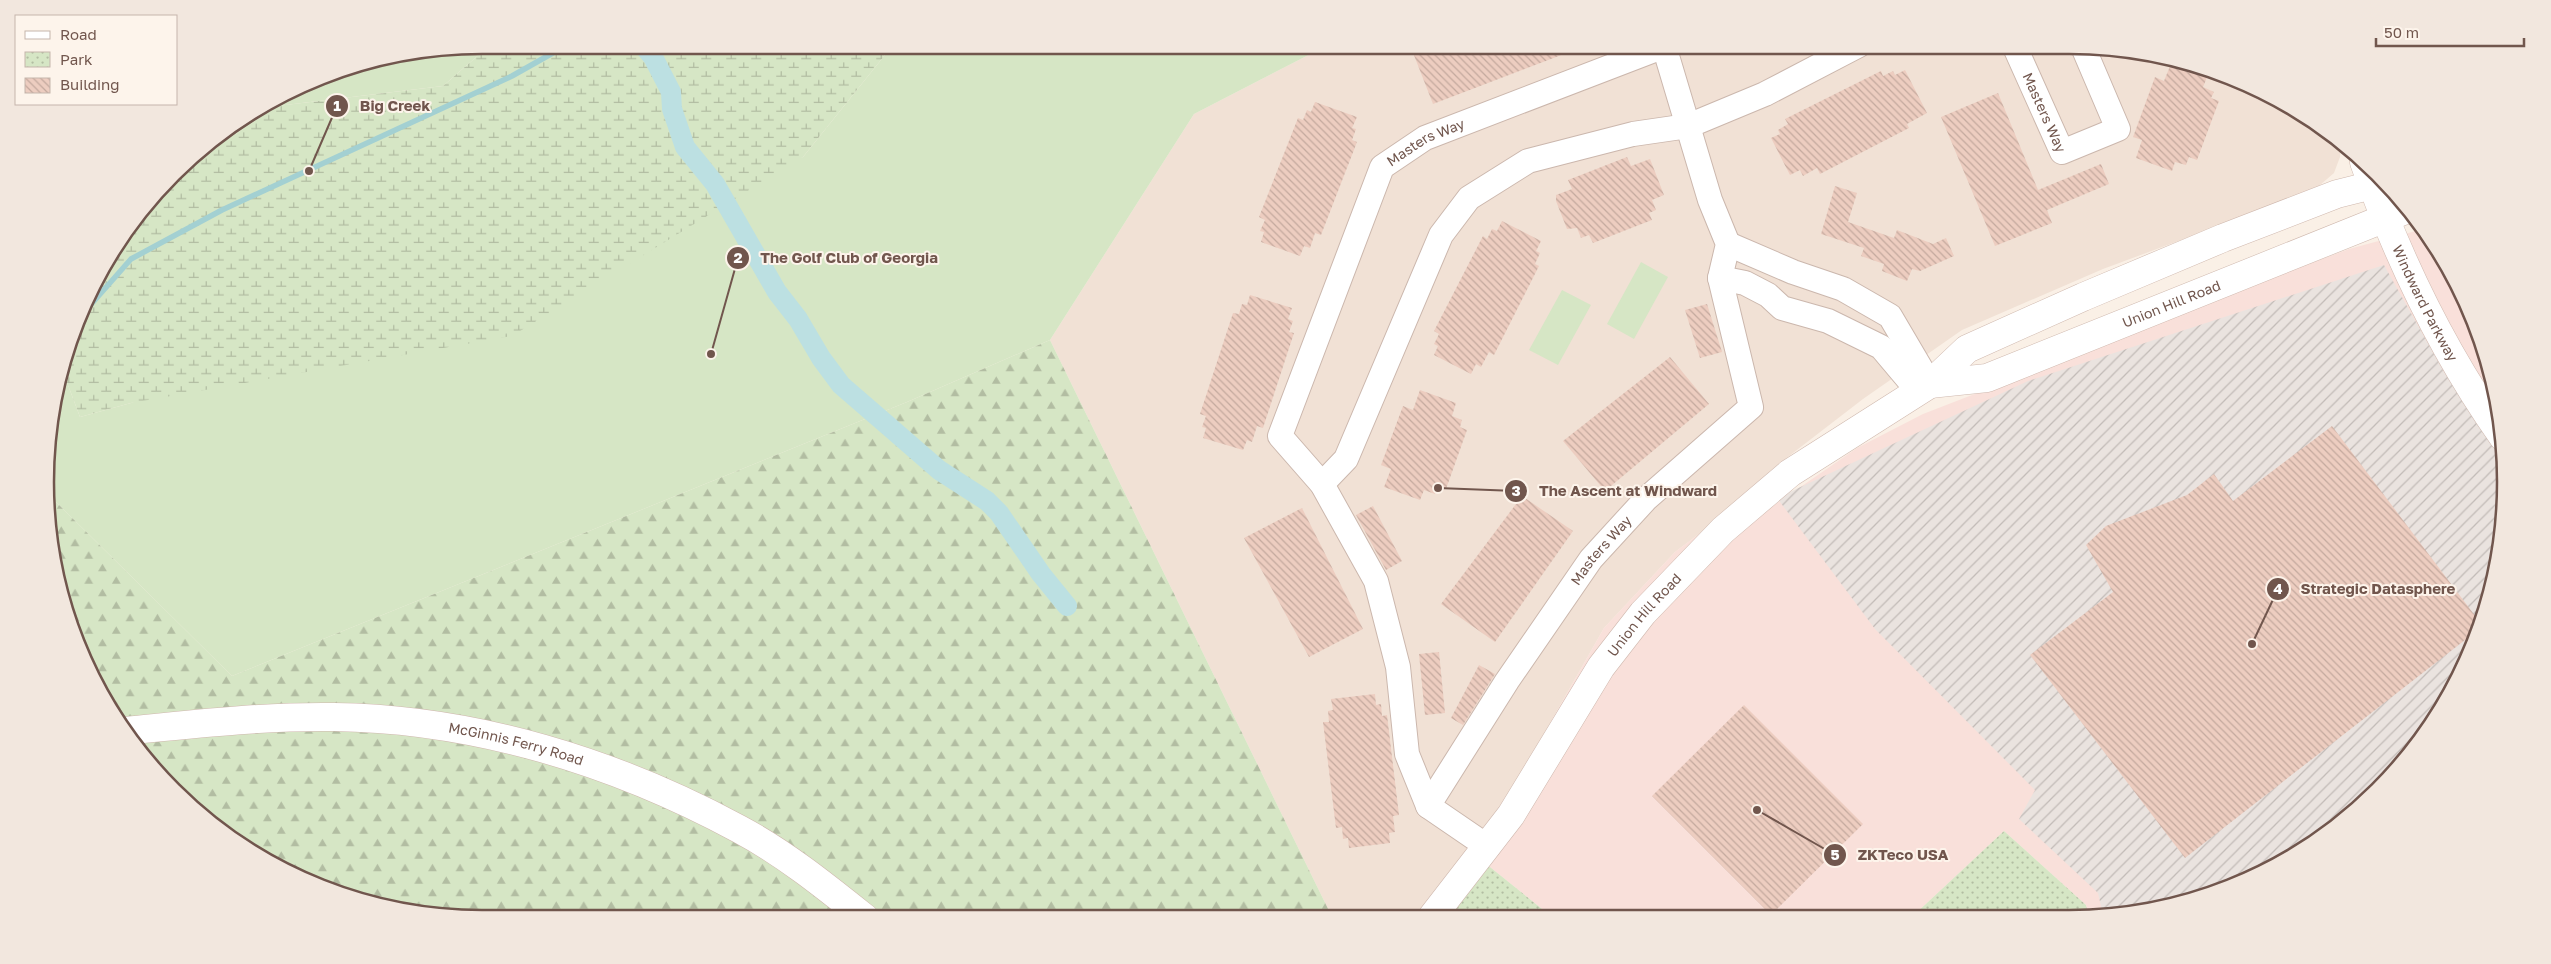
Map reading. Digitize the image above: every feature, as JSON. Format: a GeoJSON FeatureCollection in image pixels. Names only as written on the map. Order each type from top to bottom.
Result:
{"type":"FeatureCollection","features":[{"type":"Feature","properties":{"kind":"street","name":"Masters Way"},"geometry":{"type":"LineString","coordinates":[[1428,806],[1408,754],[1398,667],[1376,581],[1322,484],[1280,436],[1382,167],[1425,138],[1645,54]]}},
{"type":"Feature","properties":{"kind":"street","name":"Masters Way"},"geometry":{"type":"LineString","coordinates":[[1428,806],[1507,681],[1591,559],[1646,499],[1751,407],[1720,278],[1728,244],[1710,200],[1668,54]]}},
{"type":"Feature","properties":{"kind":"street"},"geometry":{"type":"LineString","coordinates":[[1322,484],[1346,460],[1441,234],[1469,198],[1528,161],[1633,134],[1688,126],[1765,94],[1842,54]]}},
{"type":"Feature","properties":{"kind":"street","name":"Masters Way"},"geometry":{"type":"LineString","coordinates":[[2018,54],[2062,152],[2118,129],[2087,55]]}},
{"type":"Feature","properties":{"kind":"street","name":"Union Hill Road"},"geometry":{"type":"LineString","coordinates":[[1438,910],[1511,815],[1600,667],[1643,613],[1723,530],[1783,480],[1839,440],[1890,411],[1924,387],[1967,350],[2078,299],[2371,178]]}},
{"type":"Feature","properties":{"kind":"street","name":"Windward Parkway"},"geometry":{"type":"LineString","coordinates":[[2380,188],[2396,213],[2428,313],[2464,377],[2493,422]]}},
{"type":"Feature","properties":{"kind":"street","name":"Union Hill Road"},"geometry":{"type":"LineString","coordinates":[[1924,387],[1986,378],[2097,335],[2396,213]]}},
{"type":"Feature","properties":{"kind":"street"},"geometry":{"type":"LineString","coordinates":[[1728,244],[1793,272],[1843,290],[1890,316],[1924,387]]}},
{"type":"Feature","properties":{"kind":"street"},"geometry":{"type":"LineString","coordinates":[[1720,278],[1745,283],[1768,295],[1782,308],[1828,321],[1881,347],[1924,387]]}},
{"type":"Feature","properties":{"kind":"street"},"geometry":{"type":"LineString","coordinates":[[2078,299],[2097,335]]}},
{"type":"Feature","properties":{"kind":"street"},"geometry":{"type":"LineString","coordinates":[[1881,347],[1890,316]]}},
{"type":"Feature","properties":{"kind":"street","name":"McGinnis Ferry Road"},"geometry":{"type":"LineString","coordinates":[[133,730],[231,720],[335,717],[411,723],[480,733],[548,749],[619,773],[658,789],[740,830],[813,876],[855,910]]}},
{"type":"Feature","properties":{"kind":"street"},"geometry":{"type":"LineString","coordinates":[[1428,806],[1488,847]]}},
{"type":"Feature","properties":{"kind":"shaded area"},"geometry":{"type":"Polygon","coordinates":[[[1311,54],[2069,54],[2125,57],[2180,68],[2207,76],[2233,86],[2283,111],[2340,151],[2334,173],[2313,191],[2103,269],[1962,330],[1863,399],[1771,470],[1736,506],[1675,552],[1604,628],[1475,855],[1427,910],[1329,910],[1050,340],[1194,114],[1311,54]]]}},
{"type":"Feature","properties":{"kind":"shaded area"},"geometry":{"type":"Polygon","coordinates":[[[2416,231],[2440,268],[2465,318],[2483,371],[2494,426],[2497,482],[2496,510],[2489,566],[2475,620],[2465,646],[2440,696],[2409,743],[2372,785],[2330,822],[2307,838],[2258,866],[2207,888],[2180,896],[2125,907],[2087,909],[2086,905],[2004,831],[1919,910],[1543,910],[1475,855],[1604,628],[1675,552],[1736,506],[1770,508],[1857,448],[1923,414],[2042,368],[2144,325],[2349,249],[2416,231]]]}},
{"type":"Feature","properties":{"kind":"shaded area"},"geometry":{"type":"Polygon","coordinates":[[[2384,265],[2444,372],[2495,441],[2497,482],[2494,538],[2483,593],[2465,646],[2440,696],[2425,720],[2409,743],[2372,785],[2330,822],[2283,853],[2233,878],[2207,888],[2153,902],[2102,909],[2098,893],[2019,819],[2035,790],[1875,629],[1777,498],[2028,381],[2384,265]]]}},
{"type":"Feature","properties":{"kind":"green space"},"geometry":{"type":"Polygon","coordinates":[[[480,54],[443,86],[278,106],[318,86],[371,68],[426,57],[480,54]]]}},
{"type":"Feature","properties":{"kind":"green space"},"geometry":{"type":"Polygon","coordinates":[[[480,54],[886,54],[803,157],[512,336],[131,403],[80,417],[66,380],[76,344],[86,318],[111,268],[126,244],[142,221],[179,179],[212,150],[278,106],[443,86],[480,54]]]}},
{"type":"Feature","properties":{"kind":"green space"},"geometry":{"type":"Polygon","coordinates":[[[886,54],[1311,54],[1194,114],[1050,340],[907,402],[232,676],[55,501],[57,426],[66,380],[80,417],[131,403],[803,157],[886,54]]]}},
{"type":"Feature","properties":{"kind":"green space"},"geometry":{"type":"Polygon","coordinates":[[[275,107],[212,150],[244,126],[275,107]]]}},
{"type":"Feature","properties":{"kind":"green space"},"geometry":{"type":"Polygon","coordinates":[[[1641,262],[1668,277],[1634,339],[1607,324],[1641,262]]]}},
{"type":"Feature","properties":{"kind":"green space"},"geometry":{"type":"Polygon","coordinates":[[[1562,290],[1591,305],[1558,365],[1529,350],[1562,290]]]}},
{"type":"Feature","properties":{"kind":"green space"},"geometry":{"type":"Polygon","coordinates":[[[1050,340],[1329,910],[482,910],[426,907],[371,896],[318,878],[268,853],[244,838],[200,804],[160,764],[126,720],[111,696],[86,646],[68,593],[57,538],[55,501],[232,676],[907,402],[1050,340]]]}},
{"type":"Feature","properties":{"kind":"green space"},"geometry":{"type":"Polygon","coordinates":[[[2004,831],[2086,905],[2087,909],[2069,910],[1919,910],[2004,831]]]}},
{"type":"Feature","properties":{"kind":"green space"},"geometry":{"type":"Polygon","coordinates":[[[1475,855],[1543,910],[1427,910],[1475,855]]]}},
{"type":"Feature","properties":{"kind":"building"},"geometry":{"type":"Polygon","coordinates":[[[1414,54],[1564,54],[1433,104],[1414,54]]]}},
{"type":"Feature","properties":{"kind":"building"},"geometry":{"type":"Polygon","coordinates":[[[2170,66],[2207,76],[2203,87],[2214,92],[2211,98],[2219,101],[2197,160],[2189,157],[2186,165],[2175,162],[2172,171],[2136,158],[2142,140],[2133,137],[2155,77],[2164,81],[2170,66]]]}},
{"type":"Feature","properties":{"kind":"building"},"geometry":{"type":"Polygon","coordinates":[[[1905,70],[1927,113],[1907,124],[1909,128],[1820,174],[1817,168],[1803,176],[1800,170],[1790,175],[1771,138],[1780,134],[1778,130],[1788,124],[1785,119],[1881,71],[1883,76],[1893,71],[1895,75],[1905,70]]]}},
{"type":"Feature","properties":{"kind":"building"},"geometry":{"type":"Polygon","coordinates":[[[1998,93],[2038,190],[2101,164],[2109,184],[2047,210],[2052,223],[1995,246],[1941,117],[1998,93]]]}},
{"type":"Feature","properties":{"kind":"building"},"geometry":{"type":"Polygon","coordinates":[[[1315,102],[1357,117],[1352,128],[1356,129],[1352,140],[1357,142],[1321,235],[1315,233],[1310,248],[1304,246],[1300,256],[1261,242],[1264,232],[1260,231],[1265,220],[1259,217],[1298,118],[1303,120],[1307,110],[1311,112],[1315,102]]]}},
{"type":"Feature","properties":{"kind":"building"},"geometry":{"type":"Polygon","coordinates":[[[1627,157],[1631,166],[1650,159],[1664,195],[1652,200],[1656,210],[1649,213],[1652,220],[1593,243],[1589,235],[1581,238],[1577,228],[1567,229],[1556,201],[1556,195],[1572,189],[1568,180],[1627,157]]]}},
{"type":"Feature","properties":{"kind":"building"},"geometry":{"type":"Polygon","coordinates":[[[1835,186],[1857,193],[1848,222],[1894,238],[1897,230],[1933,244],[1946,238],[1954,256],[1920,271],[1912,269],[1907,281],[1882,271],[1884,264],[1861,256],[1864,248],[1821,234],[1835,186]]]}},
{"type":"Feature","properties":{"kind":"building"},"geometry":{"type":"Polygon","coordinates":[[[1502,221],[1541,241],[1536,251],[1540,253],[1535,264],[1539,266],[1494,355],[1489,352],[1481,367],[1476,364],[1471,374],[1434,355],[1438,346],[1434,344],[1439,334],[1434,331],[1483,236],[1487,239],[1492,229],[1497,231],[1502,221]]]}},
{"type":"Feature","properties":{"kind":"building"},"geometry":{"type":"Polygon","coordinates":[[[1250,295],[1292,308],[1288,319],[1293,321],[1289,332],[1294,333],[1263,428],[1257,426],[1252,442],[1247,440],[1243,450],[1203,438],[1206,428],[1202,427],[1206,416],[1200,414],[1233,313],[1239,314],[1242,304],[1247,305],[1250,295]]]}},
{"type":"Feature","properties":{"kind":"building"},"geometry":{"type":"Polygon","coordinates":[[[1707,304],[1722,352],[1700,358],[1685,310],[1707,304]]]}},
{"type":"Feature","properties":{"kind":"building"},"geometry":{"type":"Polygon","coordinates":[[[1670,357],[1709,404],[1605,491],[1563,441],[1670,357]]]}},
{"type":"Feature","properties":{"kind":"building"},"geometry":{"type":"Polygon","coordinates":[[[1420,390],[1456,403],[1452,416],[1462,420],[1460,427],[1467,430],[1446,489],[1437,486],[1435,494],[1424,490],[1420,500],[1384,487],[1391,469],[1381,465],[1403,406],[1413,410],[1420,390]]]}},
{"type":"Feature","properties":{"kind":"building"},"geometry":{"type":"Polygon","coordinates":[[[2332,426],[2476,617],[2468,637],[2185,858],[2030,655],[2113,592],[2086,545],[2106,526],[2187,495],[2214,474],[2233,501],[2332,426]]]}},
{"type":"Feature","properties":{"kind":"building"},"geometry":{"type":"Polygon","coordinates":[[[1522,496],[1573,531],[1495,642],[1441,604],[1522,496]]]}},
{"type":"Feature","properties":{"kind":"building"},"geometry":{"type":"Polygon","coordinates":[[[1373,506],[1402,561],[1386,570],[1356,515],[1373,506]]]}},
{"type":"Feature","properties":{"kind":"building"},"geometry":{"type":"Polygon","coordinates":[[[1302,508],[1363,629],[1309,657],[1244,538],[1302,508]]]}},
{"type":"Feature","properties":{"kind":"building"},"geometry":{"type":"Polygon","coordinates":[[[1439,652],[1445,713],[1425,715],[1419,654],[1439,652]]]}},
{"type":"Feature","properties":{"kind":"building"},"geometry":{"type":"Polygon","coordinates":[[[1479,665],[1495,674],[1463,725],[1451,718],[1479,665]]]}},
{"type":"Feature","properties":{"kind":"building"},"geometry":{"type":"Polygon","coordinates":[[[1375,694],[1376,705],[1381,704],[1382,716],[1387,715],[1399,815],[1393,816],[1395,832],[1389,833],[1390,843],[1349,848],[1348,838],[1343,839],[1342,827],[1336,828],[1323,722],[1329,722],[1328,711],[1333,710],[1331,699],[1375,694]]]}},
{"type":"Feature","properties":{"kind":"building"},"geometry":{"type":"Polygon","coordinates":[[[1744,705],[1863,824],[1776,910],[1766,910],[1652,796],[1744,705]]]}},
{"type":"Feature","properties":{"kind":"waterway"},"geometry":{"type":"LineString","coordinates":[[94,301],[131,259],[222,210],[512,76],[551,54]]}},
{"type":"Feature","properties":{"kind":"waterway"},"geometry":{"type":"LineString","coordinates":[[650,54],[671,92],[672,109],[685,147],[715,184],[777,292],[798,319],[821,358],[841,385],[939,470],[987,501],[999,513],[1041,574],[1067,606]]}},
{"type":"Feature","properties":{"kind":"place","name":"Big Creek"},"geometry":{"type":"Point","coordinates":[309,171]}},
{"type":"Feature","properties":{"kind":"place","name":"The Golf Club of Georgia"},"geometry":{"type":"Point","coordinates":[711,354]}},
{"type":"Feature","properties":{"kind":"place","name":"The Ascent at Windward"},"geometry":{"type":"Point","coordinates":[1438,488]}},
{"type":"Feature","properties":{"kind":"place","name":"Strategic Datasphere"},"geometry":{"type":"Point","coordinates":[2252,644]}},
{"type":"Feature","properties":{"kind":"place","name":"ZKTeco USA"},"geometry":{"type":"Point","coordinates":[1757,810]}}]}
